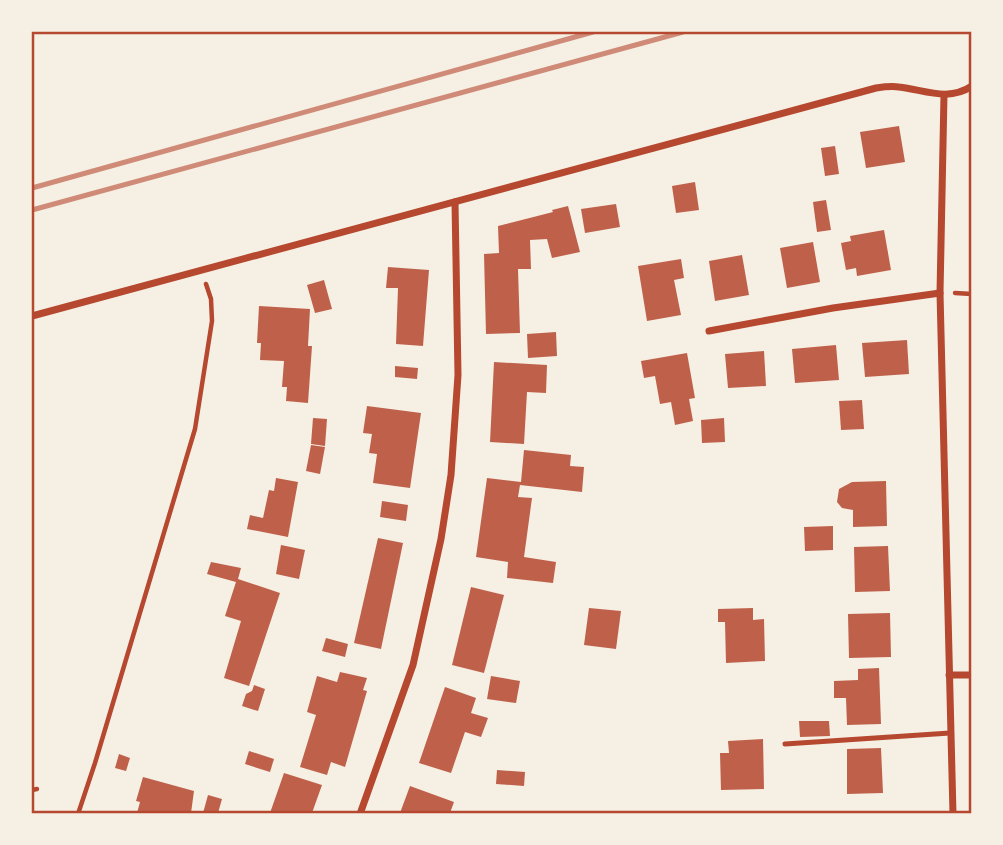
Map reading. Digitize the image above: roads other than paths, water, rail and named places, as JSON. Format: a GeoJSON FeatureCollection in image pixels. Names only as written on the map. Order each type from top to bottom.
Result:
{"type":"FeatureCollection","features":[{"type":"Feature","properties":{"kind":"street"},"geometry":{"type":"LineString","coordinates":[[32,316],[876,88],[897,86],[944,95],[961,93],[971,86]]}},
{"type":"Feature","properties":{"kind":"street"},"geometry":{"type":"LineString","coordinates":[[944,95],[940,293],[953,814]]}},
{"type":"Feature","properties":{"kind":"street"},"geometry":{"type":"LineString","coordinates":[[360,814],[414,665],[441,539],[451,475],[458,375],[455,202]]}},
{"type":"Feature","properties":{"kind":"street"},"geometry":{"type":"LineString","coordinates":[[709,331],[833,308],[940,293]]}},
{"type":"Feature","properties":{"kind":"street"},"geometry":{"type":"LineString","coordinates":[[949,675],[971,675]]}},
{"type":"Feature","properties":{"kind":"lane"},"geometry":{"type":"LineString","coordinates":[[785,744],[950,733]]}},
{"type":"Feature","properties":{"kind":"railway"},"geometry":{"type":"LineString","coordinates":[[32,188],[593,32]]}},
{"type":"Feature","properties":{"kind":"railway"},"geometry":{"type":"LineString","coordinates":[[32,210],[683,32]]}}]}
